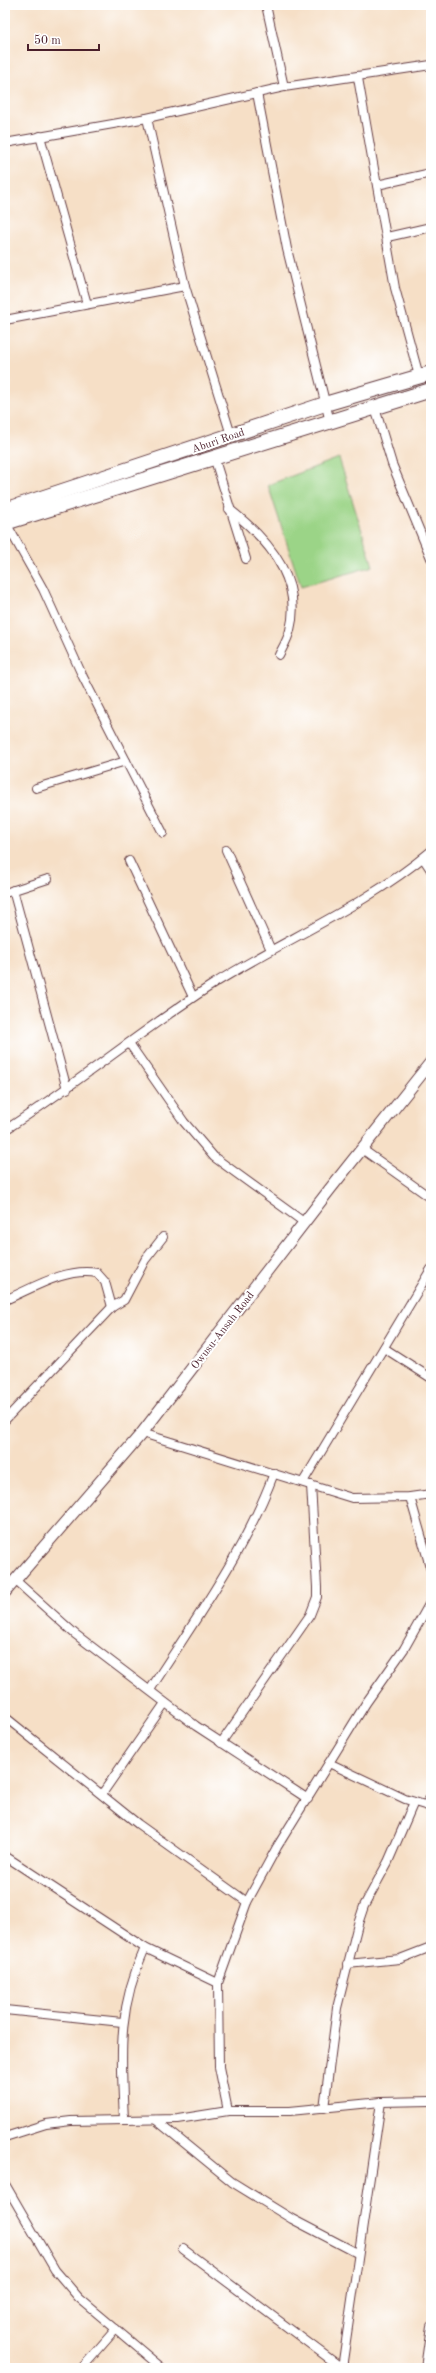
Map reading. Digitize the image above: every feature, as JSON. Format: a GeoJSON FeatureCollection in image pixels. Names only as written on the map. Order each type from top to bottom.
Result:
{"type":"FeatureCollection","features":[{"type":"Feature","properties":{"kind":"highway","name":"Aburi Road"},"geometry":{"type":"LineString","coordinates":[[6,519],[231,435],[325,404],[425,374]]}},
{"type":"Feature","properties":{"kind":"highway","name":"Aburi Road"},"geometry":{"type":"LineString","coordinates":[[6,519],[330,422],[431,390]]}},
{"type":"Feature","properties":{"kind":"street"},"geometry":{"type":"LineString","coordinates":[[266,5],[284,87]]}},
{"type":"Feature","properties":{"kind":"street"},"geometry":{"type":"LineString","coordinates":[[5,143],[148,118],[284,87],[358,78],[431,65]]}},
{"type":"Feature","properties":{"kind":"street"},"geometry":{"type":"LineString","coordinates":[[358,78],[401,313],[425,374]]}},
{"type":"Feature","properties":{"kind":"street"},"geometry":{"type":"LineString","coordinates":[[258,93],[287,249],[330,422]]}},
{"type":"Feature","properties":{"kind":"street"},"geometry":{"type":"LineString","coordinates":[[148,118],[185,286],[231,435]]}},
{"type":"Feature","properties":{"kind":"street"},"geometry":{"type":"LineString","coordinates":[[40,136],[87,304]]}},
{"type":"Feature","properties":{"kind":"street"},"geometry":{"type":"LineString","coordinates":[[377,185],[431,173]]}},
{"type":"Feature","properties":{"kind":"street"},"geometry":{"type":"LineString","coordinates":[[387,237],[431,227]]}},
{"type":"Feature","properties":{"kind":"street"},"geometry":{"type":"LineString","coordinates":[[5,320],[185,286]]}},
{"type":"Feature","properties":{"kind":"street"},"geometry":{"type":"LineString","coordinates":[[375,408],[392,464],[431,558]]}},
{"type":"Feature","properties":{"kind":"street"},"geometry":{"type":"LineString","coordinates":[[214,457],[229,509],[246,559]]}},
{"type":"Feature","properties":{"kind":"street"},"geometry":{"type":"LineString","coordinates":[[229,509],[260,536],[284,566],[290,590],[292,621],[290,632],[279,655]]}},
{"type":"Feature","properties":{"kind":"street"},"geometry":{"type":"LineString","coordinates":[[6,519],[44,589],[82,677],[163,833]]}},
{"type":"Feature","properties":{"kind":"street"},"geometry":{"type":"LineString","coordinates":[[36,788],[126,761]]}},
{"type":"Feature","properties":{"kind":"street"},"geometry":{"type":"LineString","coordinates":[[226,850],[271,950]]}},
{"type":"Feature","properties":{"kind":"street"},"geometry":{"type":"LineString","coordinates":[[5,1130],[66,1089],[193,997],[271,950],[359,903],[431,851]]}},
{"type":"Feature","properties":{"kind":"street"},"geometry":{"type":"LineString","coordinates":[[422,858],[431,870]]}},
{"type":"Feature","properties":{"kind":"street"},"geometry":{"type":"LineString","coordinates":[[129,861],[193,997]]}},
{"type":"Feature","properties":{"kind":"street"},"geometry":{"type":"LineString","coordinates":[[48,879],[9,892],[66,1089]]}},
{"type":"Feature","properties":{"kind":"street"},"geometry":{"type":"LineString","coordinates":[[129,1042],[184,1122],[214,1157],[304,1223]]}},
{"type":"Feature","properties":{"kind":"street","name":"Owusu-Ansah Road"},"geometry":{"type":"LineString","coordinates":[[5,1592],[142,1433],[304,1223],[431,1062]]}},
{"type":"Feature","properties":{"kind":"street"},"geometry":{"type":"LineString","coordinates":[[362,1149],[431,1198]]}},
{"type":"Feature","properties":{"kind":"street"},"geometry":{"type":"LineString","coordinates":[[5,1420],[112,1307],[124,1300],[146,1260],[163,1237]]}},
{"type":"Feature","properties":{"kind":"street"},"geometry":{"type":"LineString","coordinates":[[221,1743],[306,1622],[314,1606],[317,1587],[307,1484],[384,1348],[431,1269]]}},
{"type":"Feature","properties":{"kind":"street"},"geometry":{"type":"LineString","coordinates":[[5,1300],[71,1273],[85,1271],[97,1273],[105,1282],[112,1307]]}},
{"type":"Feature","properties":{"kind":"street"},"geometry":{"type":"LineString","coordinates":[[384,1348],[431,1378]]}},
{"type":"Feature","properties":{"kind":"street"},"geometry":{"type":"LineString","coordinates":[[142,1433],[352,1498],[410,1497],[431,1494]]}},
{"type":"Feature","properties":{"kind":"street"},"geometry":{"type":"LineString","coordinates":[[150,1690],[214,1592],[261,1509],[274,1473]]}},
{"type":"Feature","properties":{"kind":"street"},"geometry":{"type":"LineString","coordinates":[[410,1497],[431,1570]]}},
{"type":"Feature","properties":{"kind":"street"},"geometry":{"type":"LineString","coordinates":[[15,1580],[74,1634],[150,1690],[165,1703],[221,1743],[308,1799]]}},
{"type":"Feature","properties":{"kind":"street"},"geometry":{"type":"LineString","coordinates":[[228,2111],[219,2067],[218,1983],[247,1902],[277,1847],[366,1703],[404,1648],[431,1601]]}},
{"type":"Feature","properties":{"kind":"street"},"geometry":{"type":"LineString","coordinates":[[102,1794],[165,1703]]}},
{"type":"Feature","properties":{"kind":"street"},"geometry":{"type":"LineString","coordinates":[[5,1717],[138,1824],[247,1902]]}},
{"type":"Feature","properties":{"kind":"street"},"geometry":{"type":"LineString","coordinates":[[329,1764],[414,1802],[429,1806],[431,1796]]}},
{"type":"Feature","properties":{"kind":"street"},"geometry":{"type":"LineString","coordinates":[[324,2108],[332,2037],[347,1964],[364,1906],[388,1862],[414,1802]]}},
{"type":"Feature","properties":{"kind":"street"},"geometry":{"type":"LineString","coordinates":[[5,1856],[145,1948],[218,1983]]}},
{"type":"Feature","properties":{"kind":"street"},"geometry":{"type":"LineString","coordinates":[[347,1964],[400,1959],[431,1947]]}},
{"type":"Feature","properties":{"kind":"street"},"geometry":{"type":"LineString","coordinates":[[124,2120],[122,2022],[126,1998],[145,1948]]}},
{"type":"Feature","properties":{"kind":"street"},"geometry":{"type":"LineString","coordinates":[[5,2010],[122,2022]]}},
{"type":"Feature","properties":{"kind":"street"},"geometry":{"type":"LineString","coordinates":[[5,2138],[46,2124],[156,2120],[200,2117],[228,2111],[290,2111],[381,2102],[431,2101]]}},
{"type":"Feature","properties":{"kind":"street"},"geometry":{"type":"LineString","coordinates":[[183,2248],[342,2368],[357,2253],[381,2102]]}},
{"type":"Feature","properties":{"kind":"street"},"geometry":{"type":"LineString","coordinates":[[156,2120],[232,2182],[292,2219],[357,2253]]}},
{"type":"Feature","properties":{"kind":"street"},"geometry":{"type":"LineString","coordinates":[[5,2184],[55,2270],[79,2298],[162,2368]]}},
{"type":"Feature","properties":{"kind":"street"},"geometry":{"type":"LineString","coordinates":[[425,2368],[431,2326]]}},
{"type":"Feature","properties":{"kind":"street"},"geometry":{"type":"LineString","coordinates":[[82,2368],[116,2329]]}},
{"type":"Feature","properties":{"kind":"green space"},"geometry":{"type":"Polygon","coordinates":[[[339,458],[373,566],[301,587],[268,485],[339,458]]]}}]}
